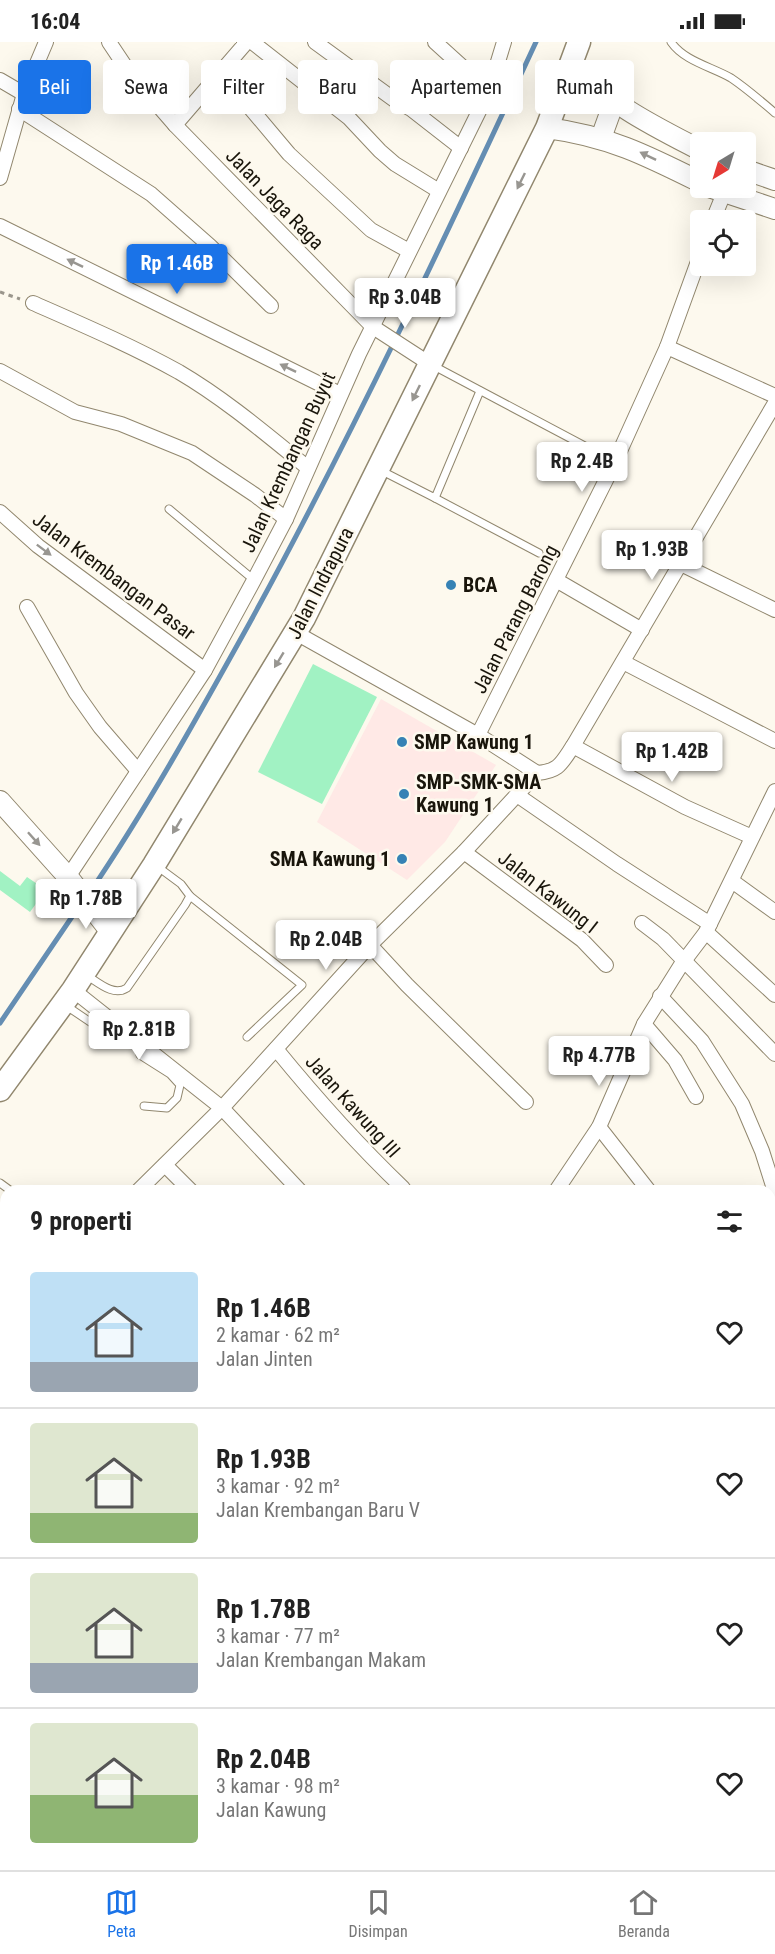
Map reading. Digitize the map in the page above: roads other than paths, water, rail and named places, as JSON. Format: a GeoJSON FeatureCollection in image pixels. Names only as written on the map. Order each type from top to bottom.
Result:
{"type":"FeatureCollection","features":[{"type":"Feature","properties":{"kind":"main road","name":"Jalan Indrapura"},"geometry":{"type":"LineString","coordinates":[[573,60],[579,42]]}},
{"type":"Feature","properties":{"kind":"main road","name":"Jalan Indrapura"},"geometry":{"type":"LineString","coordinates":[[0,1090],[73,989],[154,865],[296,633],[552,114]]}},
{"type":"Feature","properties":{"kind":"street"},"geometry":{"type":"LineString","coordinates":[[38,60],[46,42]]}},
{"type":"Feature","properties":{"kind":"street","name":"Jalan Jaga Raga"},"geometry":{"type":"LineString","coordinates":[[109,42],[129,72],[175,125],[378,330],[430,364]]}},
{"type":"Feature","properties":{"kind":"street"},"geometry":{"type":"LineString","coordinates":[[315,42],[461,147]]}},
{"type":"Feature","properties":{"kind":"street"},"geometry":{"type":"LineString","coordinates":[[435,42],[455,60]]}},
{"type":"Feature","properties":{"kind":"street","name":"Jalan Krembangan Buyut"},"geometry":{"type":"LineString","coordinates":[[498,60],[504,42]]}},
{"type":"Feature","properties":{"kind":"street"},"geometry":{"type":"LineString","coordinates":[[231,60],[247,43],[349,118],[395,164],[439,191]]}},
{"type":"Feature","properties":{"kind":"street"},"geometry":{"type":"LineString","coordinates":[[2,84],[18,91]]}},
{"type":"Feature","properties":{"kind":"street"},"geometry":{"type":"LineString","coordinates":[[175,125],[201,94]]}},
{"type":"Feature","properties":{"kind":"street"},"geometry":{"type":"LineString","coordinates":[[0,178],[18,113]]}},
{"type":"Feature","properties":{"kind":"street"},"geometry":{"type":"LineString","coordinates":[[634,113],[690,144]]}},
{"type":"Feature","properties":{"kind":"street"},"geometry":{"type":"LineString","coordinates":[[27,114],[151,194],[210,246],[271,306]]}},
{"type":"Feature","properties":{"kind":"street"},"geometry":{"type":"LineString","coordinates":[[255,114],[289,154],[371,230],[410,251]]}},
{"type":"Feature","properties":{"kind":"street","name":"Jalan Krembangan Buyut"},"geometry":{"type":"LineString","coordinates":[[73,883],[138,771],[205,670],[254,580],[286,519],[340,394],[378,330],[410,251],[478,114]]}},
{"type":"Feature","properties":{"kind":"street"},"geometry":{"type":"LineString","coordinates":[[601,138],[610,114]]}},
{"type":"Feature","properties":{"kind":"street"},"geometry":{"type":"LineString","coordinates":[[547,128],[601,138],[632,149],[690,177]]}},
{"type":"Feature","properties":{"kind":"street"},"geometry":{"type":"LineString","coordinates":[[756,173],[775,180]]}},
{"type":"Feature","properties":{"kind":"street"},"geometry":{"type":"LineString","coordinates":[[742,198],[775,209]]}},
{"type":"Feature","properties":{"kind":"street"},"geometry":{"type":"LineString","coordinates":[[0,226],[340,394]]}},
{"type":"Feature","properties":{"kind":"street","name":"Jalan Parang Barong"},"geometry":{"type":"LineString","coordinates":[[478,735],[615,462],[667,347],[693,276]]}},
{"type":"Feature","properties":{"kind":"street"},"geometry":{"type":"LineString","coordinates":[[33,303],[91,327],[180,373],[244,415],[308,468]]}},
{"type":"Feature","properties":{"kind":"street"},"geometry":{"type":"LineString","coordinates":[[667,347],[775,396]]}},
{"type":"Feature","properties":{"kind":"street"},"geometry":{"type":"LineString","coordinates":[[0,371],[75,412],[122,424],[192,453],[255,495],[286,519]]}},
{"type":"Feature","properties":{"kind":"street"},"geometry":{"type":"LineString","coordinates":[[296,633],[478,735],[537,773],[551,772],[559,767],[573,746],[775,403]]}},
{"type":"Feature","properties":{"kind":"street","name":"Jalan Krembangan Pasar"},"geometry":{"type":"LineString","coordinates":[[0,512],[38,546],[205,670]]}},
{"type":"Feature","properties":{"kind":"street"},"geometry":{"type":"LineString","coordinates":[[681,564],[775,609]]}},
{"type":"Feature","properties":{"kind":"street"},"geometry":{"type":"LineString","coordinates":[[556,580],[642,630]]}},
{"type":"Feature","properties":{"kind":"street"},"geometry":{"type":"LineString","coordinates":[[27,607],[76,693],[100,727],[138,771]]}},
{"type":"Feature","properties":{"kind":"street"},"geometry":{"type":"LineString","coordinates":[[623,662],[775,741]]}},
{"type":"Feature","properties":{"kind":"street"},"geometry":{"type":"LineString","coordinates":[[573,746],[685,807],[752,837]]}},
{"type":"Feature","properties":{"kind":"street"},"geometry":{"type":"LineString","coordinates":[[144,1185],[222,1108],[370,945],[464,852],[537,773]]}},
{"type":"Feature","properties":{"kind":"street"},"geometry":{"type":"LineString","coordinates":[[517,795],[708,928],[775,995]]}},
{"type":"Feature","properties":{"kind":"street"},"geometry":{"type":"LineString","coordinates":[[560,1185],[599,1127],[644,1024],[683,961],[708,928],[774,796]]}},
{"type":"Feature","properties":{"kind":"street"},"geometry":{"type":"LineString","coordinates":[[0,801],[73,883],[110,931]]}},
{"type":"Feature","properties":{"kind":"street","name":"Jalan Kawung I"},"geometry":{"type":"LineString","coordinates":[[464,852],[582,940],[606,965]]}},
{"type":"Feature","properties":{"kind":"street"},"geometry":{"type":"LineString","coordinates":[[732,881],[775,912]]}},
{"type":"Feature","properties":{"kind":"street"},"geometry":{"type":"LineString","coordinates":[[642,923],[659,935],[775,1054]]}},
{"type":"Feature","properties":{"kind":"street"},"geometry":{"type":"LineString","coordinates":[[370,945],[422,1000],[526,1102]]}},
{"type":"Feature","properties":{"kind":"street"},"geometry":{"type":"LineString","coordinates":[[73,989],[222,1108],[294,1185]]}},
{"type":"Feature","properties":{"kind":"street"},"geometry":{"type":"LineString","coordinates":[[660,996],[702,1041],[742,1104],[762,1151],[773,1185]]}},
{"type":"Feature","properties":{"kind":"street"},"geometry":{"type":"LineString","coordinates":[[644,1024],[675,1060],[696,1098]]}},
{"type":"Feature","properties":{"kind":"street","name":"Jalan Kawung III"},"geometry":{"type":"LineString","coordinates":[[276,1048],[313,1095],[365,1152],[400,1185]]}},
{"type":"Feature","properties":{"kind":"street"},"geometry":{"type":"LineString","coordinates":[[599,1127],[644,1185]]}},
{"type":"Feature","properties":{"kind":"street"},"geometry":{"type":"LineString","coordinates":[[165,1165],[185,1185]]}},
{"type":"Feature","properties":{"kind":"lane"},"geometry":{"type":"LineString","coordinates":[[671,42],[674,47],[692,59],[730,78],[775,113]]}},
{"type":"Feature","properties":{"kind":"lane"},"geometry":{"type":"LineString","coordinates":[[430,364],[615,462]]}},
{"type":"Feature","properties":{"kind":"lane"},"geometry":{"type":"LineString","coordinates":[[435,498],[480,391]]}},
{"type":"Feature","properties":{"kind":"lane"},"geometry":{"type":"LineString","coordinates":[[378,469],[539,553]]}},
{"type":"Feature","properties":{"kind":"lane"},"geometry":{"type":"LineString","coordinates":[[169,509],[254,580]]}},
{"type":"Feature","properties":{"kind":"lane"},"geometry":{"type":"LineString","coordinates":[[154,865],[181,884],[190,896],[302,985],[247,1037]]}},
{"type":"Feature","properties":{"kind":"lane"},"geometry":{"type":"LineString","coordinates":[[73,989],[121,992],[127,988],[190,896]]}},
{"type":"Feature","properties":{"kind":"lane"},"geometry":{"type":"LineString","coordinates":[[73,989],[108,1034]]}},
{"type":"Feature","properties":{"kind":"lane"},"geometry":{"type":"LineString","coordinates":[[140,1055],[170,1074],[180,1084],[177,1098],[167,1108],[144,1106]]}},
{"type":"Feature","properties":{"kind":"waterway"},"geometry":{"type":"LineString","coordinates":[[88,895],[172,761],[325,480],[397,335],[536,42]]}},
{"type":"Feature","properties":{"kind":"waterway"},"geometry":{"type":"LineString","coordinates":[[0,1023],[82,902]]}},
{"type":"Feature","properties":{"kind":"place","name":"BCA"},"geometry":{"type":"Point","coordinates":[451,585]}},
{"type":"Feature","properties":{"kind":"place","name":"SMP Kawung 1"},"geometry":{"type":"Point","coordinates":[402,742]}},
{"type":"Feature","properties":{"kind":"place","name":"SMP-SMK-SMA Kawung 1"},"geometry":{"type":"Point","coordinates":[404,794]}},
{"type":"Feature","properties":{"kind":"place","name":"SMA Kawung 1"},"geometry":{"type":"Point","coordinates":[402,859]}}]}
